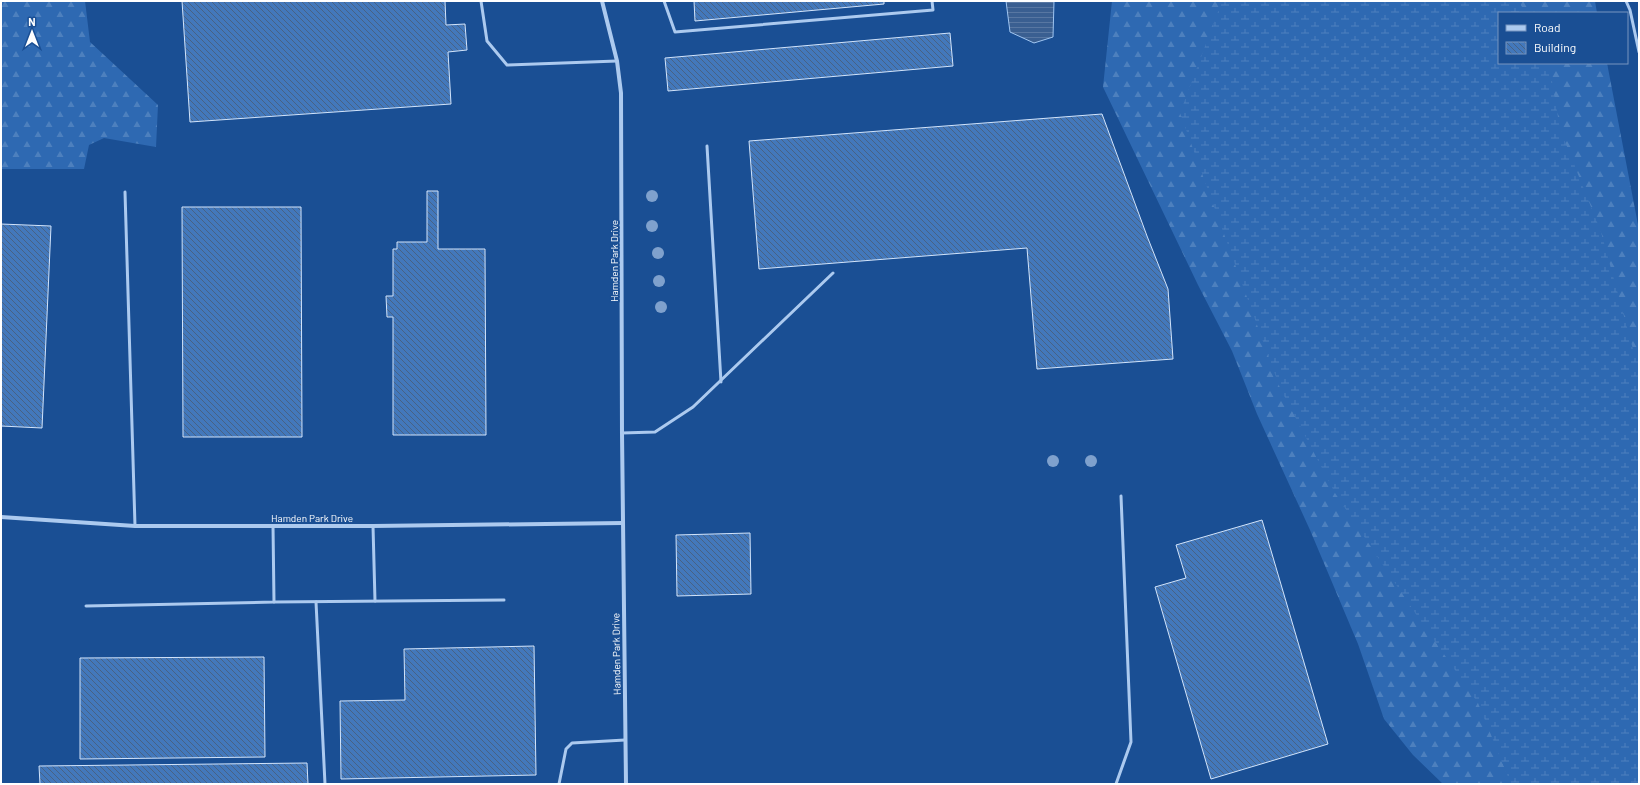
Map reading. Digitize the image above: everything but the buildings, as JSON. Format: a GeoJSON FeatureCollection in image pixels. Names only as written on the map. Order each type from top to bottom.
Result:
{"type":"FeatureCollection","features":[{"type":"Feature","properties":{"kind":"street","name":"Hamden Park Drive"},"geometry":{"type":"LineString","coordinates":[[602,1],[617,61],[621,93],[622,433],[626,784]]}},
{"type":"Feature","properties":{"kind":"street","name":"Hamden Park Drive"},"geometry":{"type":"LineString","coordinates":[[1,517],[135,526],[373,526],[623,523]]}},
{"type":"Feature","properties":{"kind":"lane"},"geometry":{"type":"LineString","coordinates":[[481,1],[487,41],[507,65],[617,61]]}},
{"type":"Feature","properties":{"kind":"lane"},"geometry":{"type":"LineString","coordinates":[[664,1],[675,32],[933,10],[932,1]]}},
{"type":"Feature","properties":{"kind":"lane"},"geometry":{"type":"LineString","coordinates":[[1626,1],[1630,10],[1639,52]]}},
{"type":"Feature","properties":{"kind":"lane"},"geometry":{"type":"LineString","coordinates":[[707,146],[721,382]]}},
{"type":"Feature","properties":{"kind":"lane"},"geometry":{"type":"LineString","coordinates":[[125,192],[135,526]]}},
{"type":"Feature","properties":{"kind":"lane"},"geometry":{"type":"LineString","coordinates":[[622,433],[655,432],[694,407],[833,272]]}},
{"type":"Feature","properties":{"kind":"lane"},"geometry":{"type":"LineString","coordinates":[[1116,784],[1131,742],[1121,496]]}},
{"type":"Feature","properties":{"kind":"lane"},"geometry":{"type":"LineString","coordinates":[[273,526],[274,602]]}},
{"type":"Feature","properties":{"kind":"lane"},"geometry":{"type":"LineString","coordinates":[[373,526],[375,601]]}},
{"type":"Feature","properties":{"kind":"lane"},"geometry":{"type":"LineString","coordinates":[[86,606],[274,602],[504,600]]}},
{"type":"Feature","properties":{"kind":"lane"},"geometry":{"type":"LineString","coordinates":[[316,602],[325,784]]}},
{"type":"Feature","properties":{"kind":"lane"},"geometry":{"type":"LineString","coordinates":[[559,784],[566,749],[572,743],[625,740]]}},
{"type":"Feature","properties":{"kind":"green space"},"geometry":{"type":"Polygon","coordinates":[[[1,1],[85,1],[90,42],[158,105],[156,147],[104,138],[89,145],[84,169],[1,169],[1,1]]]}},
{"type":"Feature","properties":{"kind":"green space"},"geometry":{"type":"Polygon","coordinates":[[[1112,1],[1595,1],[1597,12],[1498,12],[1498,64],[1607,64],[1639,230],[1639,784],[1443,784],[1413,755],[1384,719],[1358,644],[1310,530],[1257,414],[1232,351],[1198,285],[1103,87],[1112,1]]]}},
{"type":"Feature","properties":{"kind":"green space"},"geometry":{"type":"Polygon","coordinates":[[[1222,1],[1519,1],[1524,12],[1498,12],[1498,64],[1549,64],[1560,129],[1601,232],[1633,349],[1639,360],[1639,784],[1511,784],[1478,703],[1411,607],[1335,493],[1280,388],[1180,113],[1222,1]]]}},
{"type":"Feature","properties":{"kind":"shaded area"},"geometry":{"type":"Polygon","coordinates":[[[1006,1],[1054,1],[1053,37],[1034,43],[1010,32],[1006,1]]]}}]}
